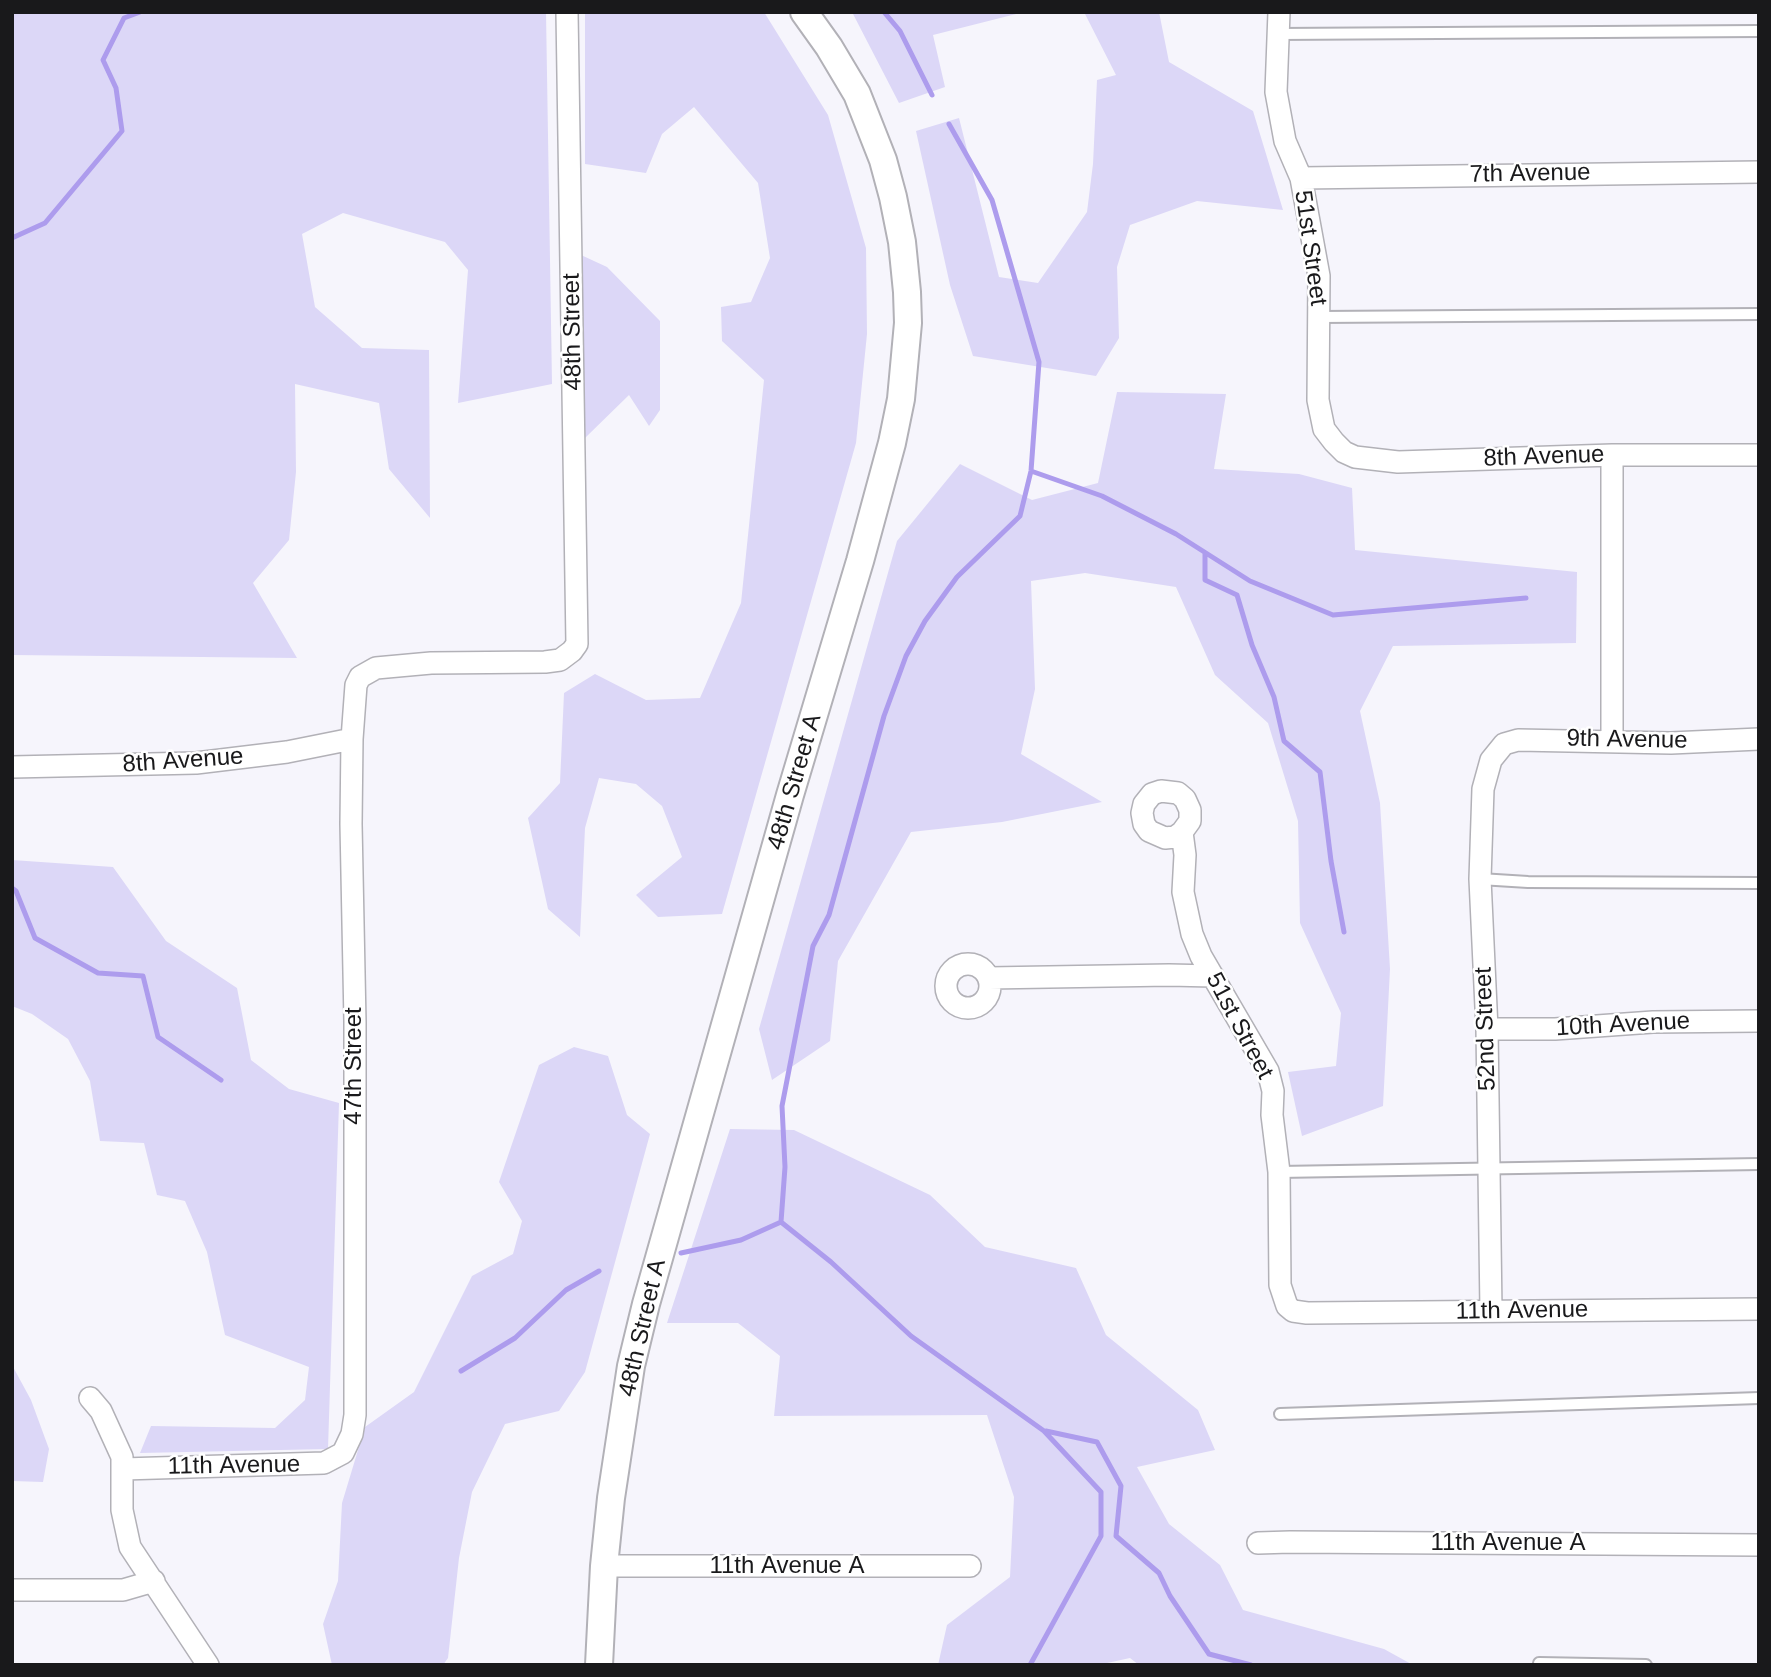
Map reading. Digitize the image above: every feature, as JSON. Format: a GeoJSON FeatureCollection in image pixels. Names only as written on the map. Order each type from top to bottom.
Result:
{"type":"FeatureCollection","features":[{"type":"Feature","properties":{"kind":"street","name":"48th Street"},"geometry":{"type":"LineString","coordinates":[[360,677],[376,668],[431,663],[560,660],[577,644],[567,12]]}},
{"type":"Feature","properties":{"kind":"street","name":"48th Street A"},"geometry":{"type":"LineString","coordinates":[[604,1566],[622,1422],[631,1366],[646,1304],[790,795],[860,561],[892,443],[901,398],[908,323],[907,292],[902,242],[893,197],[883,160],[857,94],[804,12]]}},
{"type":"Feature","properties":{"kind":"street","name":"51st Street"},"geometry":{"type":"LineString","coordinates":[[1279,12],[1276,92],[1285,141],[1301,178],[1319,276],[1318,400],[1324,429],[1334,443]]}},
{"type":"Feature","properties":{"kind":"street","name":"7th Avenue"},"geometry":{"type":"LineString","coordinates":[[1301,178],[1759,172]]}},
{"type":"Feature","properties":{"kind":"street","name":"8th Avenue"},"geometry":{"type":"LineString","coordinates":[[1334,443],[1355,457],[1398,462],[1612,455],[1759,455]]}},
{"type":"Feature","properties":{"kind":"street"},"geometry":{"type":"LineString","coordinates":[[1612,455],[1612,740]]}},
{"type":"Feature","properties":{"kind":"street","name":"47th Street"},"geometry":{"type":"LineString","coordinates":[[343,1453],[352,1434],[355,1415],[352,739],[356,685],[360,677]]}},
{"type":"Feature","properties":{"kind":"street","name":"8th Avenue"},"geometry":{"type":"LineString","coordinates":[[12,767],[196,763],[287,752],[352,739]]}},
{"type":"Feature","properties":{"kind":"street","name":"9th Avenue"},"geometry":{"type":"LineString","coordinates":[[1498,750],[1504,744],[1518,740],[1671,743],[1759,739]]}},
{"type":"Feature","properties":{"kind":"street","name":"52nd Street"},"geometry":{"type":"LineString","coordinates":[[1492,1311],[1487,1029],[1480,879],[1483,789],[1486,772],[1498,750]]}},
{"type":"Feature","properties":{"kind":"street","name":"51st Street"},"geometry":{"type":"LineString","coordinates":[[1182,832],[1185,855],[1183,892],[1187,917],[1200,956],[1268,1071],[1279,1172],[1279,1265],[1283,1300],[1287,1307]]}},
{"type":"Feature","properties":{"kind":"street"},"geometry":{"type":"LineString","coordinates":[[989,978],[1213,976]]}},
{"type":"Feature","properties":{"kind":"street","name":"10th Avenue"},"geometry":{"type":"LineString","coordinates":[[1487,1029],[1555,1029],[1653,1022],[1759,1021]]}},
{"type":"Feature","properties":{"kind":"street","name":"11th Avenue"},"geometry":{"type":"LineString","coordinates":[[1287,1307],[1293,1311],[1307,1313],[1759,1308]]}},
{"type":"Feature","properties":{"kind":"street"},"geometry":{"type":"LineString","coordinates":[[90,1398],[101,1411],[117,1441],[123,1469],[122,1510],[131,1547],[208,1665]]}},
{"type":"Feature","properties":{"kind":"street","name":"11th Avenue"},"geometry":{"type":"LineString","coordinates":[[123,1469],[312,1464],[324,1463],[343,1453]]}},
{"type":"Feature","properties":{"kind":"street","name":"11th Avenue A"},"geometry":{"type":"LineString","coordinates":[[1258,1543],[1759,1545]]}},
{"type":"Feature","properties":{"kind":"street","name":"11th Avenue A"},"geometry":{"type":"LineString","coordinates":[[604,1566],[970,1566]]}},
{"type":"Feature","properties":{"kind":"street"},"geometry":{"type":"LineString","coordinates":[[599,1665],[604,1566]]}},
{"type":"Feature","properties":{"kind":"street"},"geometry":{"type":"LineString","coordinates":[[12,1591],[123,1590],[154,1581]]}},
{"type":"Feature","properties":{"kind":"lane"},"geometry":{"type":"LineString","coordinates":[[1278,34],[1759,31]]}},
{"type":"Feature","properties":{"kind":"lane"},"geometry":{"type":"LineString","coordinates":[[1320,317],[1759,314]]}},
{"type":"Feature","properties":{"kind":"lane"},"geometry":{"type":"LineString","coordinates":[[1480,879],[1528,882],[1759,883]]}},
{"type":"Feature","properties":{"kind":"lane"},"geometry":{"type":"LineString","coordinates":[[1279,1172],[1759,1164]]}},
{"type":"Feature","properties":{"kind":"lane"},"geometry":{"type":"LineString","coordinates":[[1280,1414],[1759,1398]]}},
{"type":"Feature","properties":{"kind":"lane"},"geometry":{"type":"LineString","coordinates":[[1539,1663],[1646,1665]]}},
{"type":"Feature","properties":{"kind":"shaded area"},"geometry":{"type":"Polygon","coordinates":[[[12,12],[546,12],[552,384],[458,403],[468,270],[445,242],[343,213],[302,234],[315,307],[362,348],[429,350],[430,518],[389,469],[379,403],[295,384],[296,472],[289,540],[253,583],[297,658],[12,655],[12,12]]]}},
{"type":"Feature","properties":{"kind":"shaded area"},"geometry":{"type":"Polygon","coordinates":[[[585,12],[764,12],[828,115],[866,248],[867,334],[856,443],[722,914],[658,917],[636,895],[682,857],[662,806],[636,784],[599,778],[585,828],[580,937],[548,909],[528,818],[560,783],[564,693],[595,674],[646,700],[700,698],[741,603],[764,380],[722,341],[721,307],[751,302],[770,258],[758,183],[694,107],[662,134],[646,173],[585,164],[585,12]]]}},
{"type":"Feature","properties":{"kind":"shaded area"},"geometry":{"type":"Polygon","coordinates":[[[852,12],[1024,12],[933,35],[945,87],[899,103],[852,12]]]}},
{"type":"Feature","properties":{"kind":"shaded area"},"geometry":{"type":"Polygon","coordinates":[[[1084,12],[1159,12],[1169,62],[1253,111],[1283,210],[1197,201],[1130,225],[1117,267],[1119,338],[1096,376],[973,356],[950,285],[916,131],[959,118],[999,277],[1038,283],[1087,212],[1093,164],[1097,80],[1116,75],[1084,12]]]}},
{"type":"Feature","properties":{"kind":"shaded area"},"geometry":{"type":"Polygon","coordinates":[[[581,255],[607,267],[660,321],[660,410],[649,426],[629,395],[585,438],[581,255]]]}},
{"type":"Feature","properties":{"kind":"shaded area"},"geometry":{"type":"Polygon","coordinates":[[[1117,392],[1226,394],[1214,469],[1299,474],[1352,488],[1355,550],[1577,572],[1576,643],[1393,646],[1360,711],[1380,803],[1390,969],[1383,1106],[1302,1136],[1288,1072],[1336,1066],[1341,1013],[1300,923],[1298,821],[1268,723],[1215,675],[1176,587],[1085,573],[1031,581],[1035,689],[1021,754],[1102,802],[1002,822],[911,832],[838,961],[830,1041],[772,1080],[759,1029],[897,541],[960,464],[1032,500],[1098,483],[1117,392]]]}},
{"type":"Feature","properties":{"kind":"shaded area"},"geometry":{"type":"Polygon","coordinates":[[[12,860],[113,867],[166,941],[237,988],[251,1060],[289,1089],[339,1103],[328,1449],[140,1453],[151,1426],[275,1428],[305,1400],[309,1367],[225,1335],[207,1252],[185,1201],[157,1195],[144,1143],[100,1141],[90,1081],[68,1039],[32,1014],[12,1006],[12,860]]]}},
{"type":"Feature","properties":{"kind":"shaded area"},"geometry":{"type":"Polygon","coordinates":[[[574,1047],[608,1056],[627,1115],[650,1134],[585,1372],[559,1411],[505,1424],[472,1492],[459,1558],[448,1658],[443,1665],[332,1665],[323,1624],[338,1581],[342,1503],[365,1427],[414,1392],[472,1276],[513,1254],[522,1221],[499,1182],[539,1065],[574,1047]]]}},
{"type":"Feature","properties":{"kind":"shaded area"},"geometry":{"type":"Polygon","coordinates":[[[730,1129],[794,1130],[930,1195],[985,1247],[1076,1268],[1106,1335],[1198,1410],[1215,1450],[1137,1467],[1169,1524],[1220,1565],[1243,1610],[1384,1649],[1413,1665],[1139,1665],[1130,1658],[1098,1665],[938,1665],[947,1625],[1010,1577],[1014,1497],[987,1415],[774,1416],[780,1356],[738,1323],[667,1323],[730,1129]]]}},
{"type":"Feature","properties":{"kind":"shaded area"},"geometry":{"type":"Polygon","coordinates":[[[12,1365],[31,1400],[49,1449],[43,1482],[12,1481],[12,1365]]]}},
{"type":"Feature","properties":{"kind":"waterway"},"geometry":{"type":"LineString","coordinates":[[12,238],[45,223],[122,131],[116,88],[103,60],[124,18],[140,12]]}},
{"type":"Feature","properties":{"kind":"waterway"},"geometry":{"type":"LineString","coordinates":[[884,12],[900,31],[932,95]]}},
{"type":"Feature","properties":{"kind":"waterway"},"geometry":{"type":"LineString","coordinates":[[949,124],[992,200],[1039,362],[1031,471],[1020,516],[957,577],[925,621],[906,656],[884,716],[829,915],[813,946],[782,1106],[785,1167],[781,1222],[831,1262],[911,1336],[1044,1431],[1101,1492],[1101,1536],[1030,1665]]}},
{"type":"Feature","properties":{"kind":"waterway"},"geometry":{"type":"LineString","coordinates":[[1031,471],[1102,496],[1176,534],[1250,581],[1333,615],[1526,598]]}},
{"type":"Feature","properties":{"kind":"waterway"},"geometry":{"type":"LineString","coordinates":[[1205,553],[1205,580],[1237,595],[1252,645],[1274,697],[1284,741],[1320,772],[1331,861],[1344,932]]}},
{"type":"Feature","properties":{"kind":"waterway"},"geometry":{"type":"LineString","coordinates":[[12,888],[16,891],[35,938],[98,973],[143,976],[158,1037],[221,1080]]}},
{"type":"Feature","properties":{"kind":"waterway"},"geometry":{"type":"LineString","coordinates":[[681,1253],[741,1240],[781,1222]]}},
{"type":"Feature","properties":{"kind":"waterway"},"geometry":{"type":"LineString","coordinates":[[461,1371],[515,1338],[566,1290],[599,1271]]}},
{"type":"Feature","properties":{"kind":"waterway"},"geometry":{"type":"LineString","coordinates":[[1046,1431],[1097,1442],[1121,1486],[1116,1536],[1159,1573],[1170,1596],[1209,1654],[1251,1665]]}}]}
